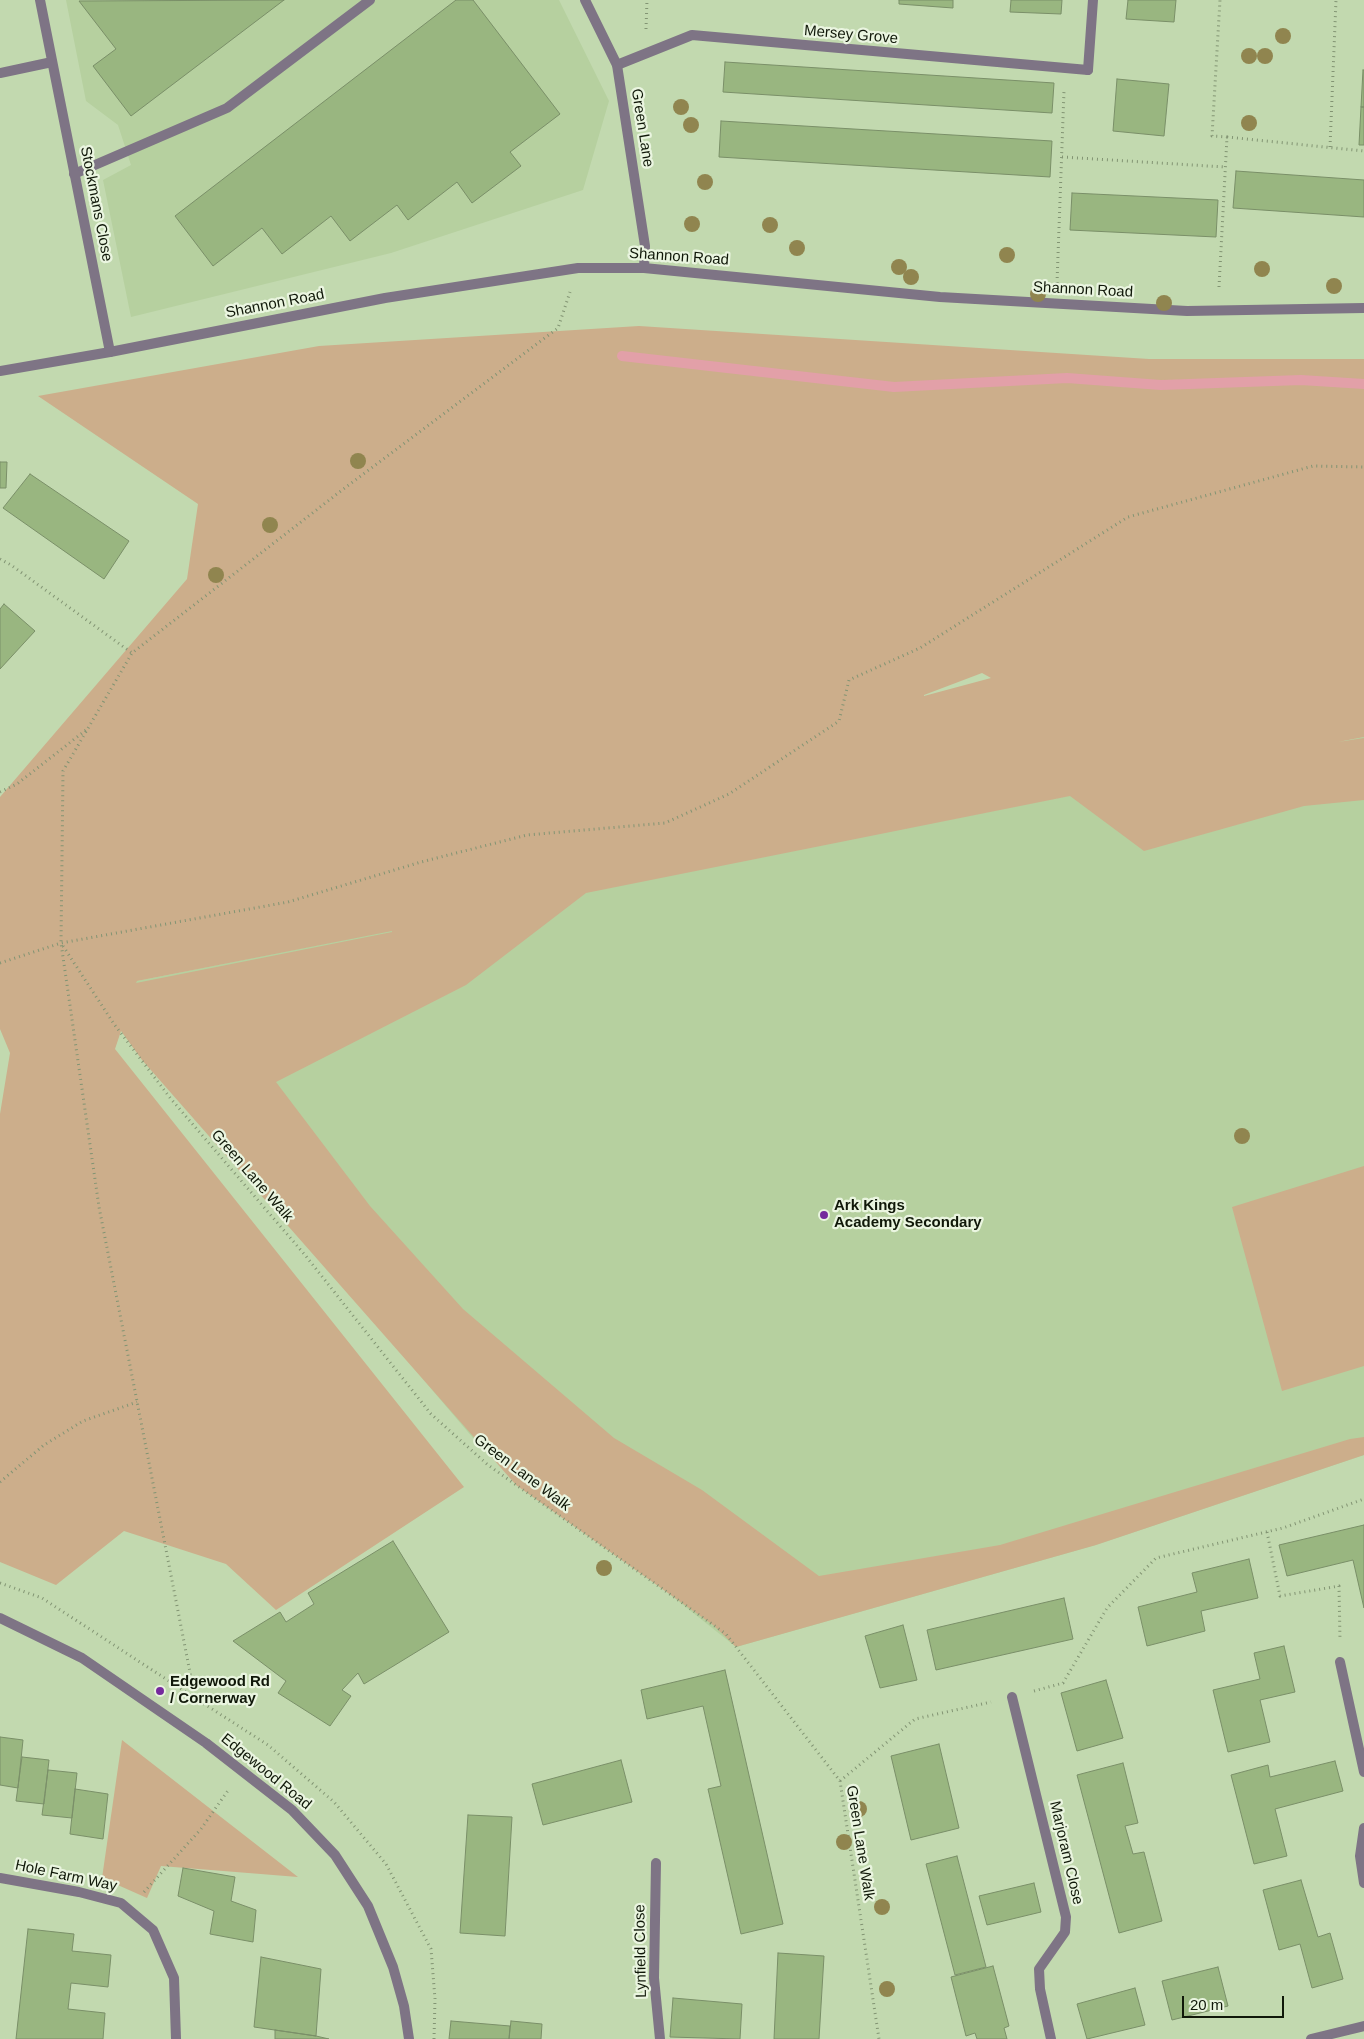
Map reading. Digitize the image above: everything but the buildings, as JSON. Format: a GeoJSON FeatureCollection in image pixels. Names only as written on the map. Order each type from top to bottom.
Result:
{"type":"FeatureCollection","features":[{"type":"Feature","properties":{"kind":"street","name":"Stockmans Close"},"geometry":{"type":"LineString","coordinates":[[40,0],[110,352]]}},
{"type":"Feature","properties":{"kind":"street"},"geometry":{"type":"LineString","coordinates":[[74,174],[227,108],[370,0]]}},
{"type":"Feature","properties":{"kind":"street","name":"Green Lane"},"geometry":{"type":"LineString","coordinates":[[586,0],[617,65],[645,246],[644,268]]}},
{"type":"Feature","properties":{"kind":"street","name":"Mersey Grove"},"geometry":{"type":"LineString","coordinates":[[617,65],[692,35],[1088,70],[1094,0]]}},
{"type":"Feature","properties":{"kind":"street"},"geometry":{"type":"LineString","coordinates":[[0,73],[52,62]]}},
{"type":"Feature","properties":{"kind":"street","name":"Shannon Road"},"geometry":{"type":"LineString","coordinates":[[0,371],[110,352],[385,298],[578,268],[644,268],[794,281],[940,297],[1056,303],[1217,310],[1364,308]]}},
{"type":"Feature","properties":{"kind":"street","name":"Edgewood Road"},"geometry":{"type":"LineString","coordinates":[[0,1618],[82,1658],[206,1743],[292,1810],[335,1855],[368,1906],[393,1968],[404,2006],[409,2039]]}},
{"type":"Feature","properties":{"kind":"street"},"geometry":{"type":"LineString","coordinates":[[1340,1662],[1363,1756],[1364,1772]]}},
{"type":"Feature","properties":{"kind":"street","name":"Marjoram Close"},"geometry":{"type":"LineString","coordinates":[[1012,1697],[1066,1917],[1065,1932],[1039,1969],[1040,1989],[1050,2039]]}},
{"type":"Feature","properties":{"kind":"street"},"geometry":{"type":"LineString","coordinates":[[1364,1828],[1360,1856],[1364,1883]]}},
{"type":"Feature","properties":{"kind":"street","name":"Lynfield Close"},"geometry":{"type":"LineString","coordinates":[[656,1863],[654,1978],[660,2039]]}},
{"type":"Feature","properties":{"kind":"street","name":"Hole Farm Way"},"geometry":{"type":"LineString","coordinates":[[0,1878],[79,1892],[120,1903],[153,1930],[174,1978],[176,2039]]}},
{"type":"Feature","properties":{"kind":"street"},"geometry":{"type":"LineString","coordinates":[[1311,2039],[1364,2026]]}},
{"type":"Feature","properties":{"kind":"path"},"geometry":{"type":"LineString","coordinates":[[1220,0],[1212,136],[1364,151]]}},
{"type":"Feature","properties":{"kind":"path"},"geometry":{"type":"LineString","coordinates":[[1330,147],[1336,0]]}},
{"type":"Feature","properties":{"kind":"path"},"geometry":{"type":"LineString","coordinates":[[1056,303],[1065,68]]}},
{"type":"Feature","properties":{"kind":"path"},"geometry":{"type":"LineString","coordinates":[[1217,310],[1227,137]]}},
{"type":"Feature","properties":{"kind":"path"},"geometry":{"type":"LineString","coordinates":[[1062,157],[1225,167]]}},
{"type":"Feature","properties":{"kind":"path"},"geometry":{"type":"LineString","coordinates":[[195,1698],[99,1207],[61,943],[63,771],[132,653],[354,481],[558,328],[578,268]]}},
{"type":"Feature","properties":{"kind":"path"},"geometry":{"type":"LineString","coordinates":[[0,963],[61,943],[288,902],[421,862],[527,835],[665,823],[729,794],[840,720],[849,680],[920,648],[1128,517],[1313,466],[1364,467]]}},
{"type":"Feature","properties":{"kind":"path"},"geometry":{"type":"LineString","coordinates":[[0,560],[11,565],[132,653]]}},
{"type":"Feature","properties":{"kind":"path"},"geometry":{"type":"LineString","coordinates":[[0,792],[17,784],[88,728]]}},
{"type":"Feature","properties":{"kind":"path","name":"Green Lane Walk"},"geometry":{"type":"LineString","coordinates":[[61,943],[114,1024],[171,1099],[305,1255],[431,1414],[488,1465],[726,1634],[840,1782],[879,2039]]}},
{"type":"Feature","properties":{"kind":"path"},"geometry":{"type":"LineString","coordinates":[[0,1482],[44,1445],[83,1421],[137,1402]]}},
{"type":"Feature","properties":{"kind":"path"},"geometry":{"type":"LineString","coordinates":[[840,1782],[916,1719],[1063,1683],[1107,1608],[1156,1558],[1267,1532],[1364,1499]]}},
{"type":"Feature","properties":{"kind":"path"},"geometry":{"type":"LineString","coordinates":[[1267,1532],[1280,1596],[1339,1586],[1340,1662]]}},
{"type":"Feature","properties":{"kind":"path"},"geometry":{"type":"LineString","coordinates":[[0,1583],[42,1598],[268,1745],[326,1795],[386,1864],[431,1949],[435,1999],[434,2039]]}},
{"type":"Feature","properties":{"kind":"path"},"geometry":{"type":"LineString","coordinates":[[129,1909],[201,1829],[241,1771]]}},
{"type":"Feature","properties":{"kind":"shaded area"},"geometry":{"type":"Polygon","coordinates":[[[66,0],[559,0],[609,101],[583,190],[391,253],[131,317],[103,180],[131,165],[118,125],[86,101],[66,0]]]}},
{"type":"Feature","properties":{"kind":"shaded area"},"geometry":{"type":"Polygon","coordinates":[[[639,326],[1149,359],[1364,359],[1364,737],[1338,742],[1364,738],[1364,800],[1304,806],[1144,851],[1070,796],[586,893],[466,985],[276,1082],[370,1206],[463,1309],[614,1438],[702,1490],[819,1576],[1000,1545],[1350,1439],[1364,1437],[1364,1455],[1096,1545],[736,1647],[713,1625],[516,1485],[142,1060],[121,1031],[115,1049],[464,1487],[276,1610],[226,1564],[124,1531],[56,1585],[0,1562],[0,1114],[10,1053],[0,1029],[0,797],[187,579],[198,504],[38,396],[319,346],[639,326]],[[982,673],[924,695],[924,696],[991,678],[982,673]],[[392,932],[137,981],[136,983],[392,932]]]}},
{"type":"Feature","properties":{"kind":"shaded area","name":"Ark Kings Academy Secondary"},"geometry":{"type":"Polygon","coordinates":[[[1364,737],[1364,1455],[1096,1545],[736,1647],[473,1438],[94,992],[137,981],[1364,737]]]}},
{"type":"Feature","properties":{"kind":"shaded area"},"geometry":{"type":"Polygon","coordinates":[[[1364,1166],[1364,1366],[1282,1391],[1232,1207],[1364,1166]]]}},
{"type":"Feature","properties":{"kind":"shaded area"},"geometry":{"type":"Polygon","coordinates":[[[122,1740],[298,1877],[161,1866],[147,1898],[102,1878],[122,1740]]]}},
{"type":"Feature","properties":{"kind":"waterway"},"geometry":{"type":"LineString","coordinates":[[622,356],[894,387],[1067,378],[1161,385],[1301,380],[1364,384]]}},
{"type":"Feature","properties":{"kind":"place","name":"Ark Kings Academy Secondary"},"geometry":{"type":"Point","coordinates":[824,1215]}},
{"type":"Feature","properties":{"kind":"place","name":"Edgewood Rd / Cornerway"},"geometry":{"type":"Point","coordinates":[160,1691]}}]}
